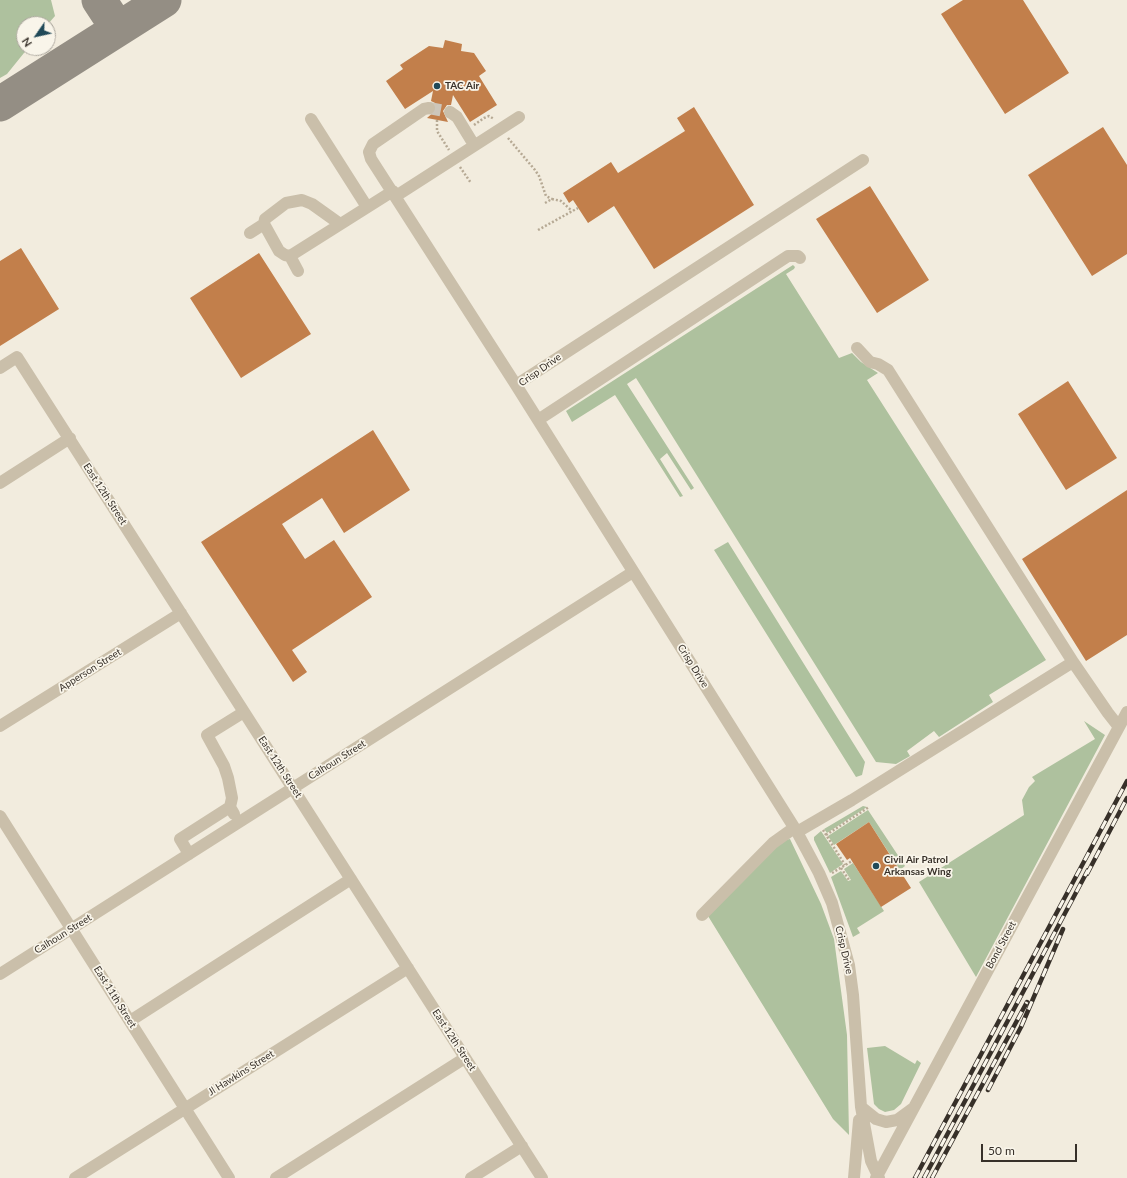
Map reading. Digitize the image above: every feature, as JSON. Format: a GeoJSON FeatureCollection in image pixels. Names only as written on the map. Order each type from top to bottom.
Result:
{"type":"FeatureCollection","features":[{"type":"Feature","properties":{"kind":"street"},"geometry":{"type":"LineString","coordinates":[[429,108],[424,109],[373,144],[370,147],[369,152],[371,158],[516,385]]}},
{"type":"Feature","properties":{"kind":"street"},"geometry":{"type":"LineString","coordinates":[[450,112],[456,118],[474,146]]}},
{"type":"Feature","properties":{"kind":"street"},"geometry":{"type":"LineString","coordinates":[[264,224],[279,251],[290,256],[367,207],[394,193],[474,146],[518,117]]}},
{"type":"Feature","properties":{"kind":"street"},"geometry":{"type":"LineString","coordinates":[[311,119],[367,207]]}},
{"type":"Feature","properties":{"kind":"street","name":"Crisp Drive"},"geometry":{"type":"LineString","coordinates":[[863,160],[516,385],[795,830],[819,873],[832,903],[842,935],[853,995],[861,1107],[871,1161],[878,1177]]}},
{"type":"Feature","properties":{"kind":"street"},"geometry":{"type":"LineString","coordinates":[[250,233],[264,224],[265,219],[286,203],[302,200],[312,204],[340,224]]}},
{"type":"Feature","properties":{"kind":"street"},"geometry":{"type":"LineString","coordinates":[[290,256],[298,272]]}},
{"type":"Feature","properties":{"kind":"street"},"geometry":{"type":"LineString","coordinates":[[538,420],[788,256],[798,256],[800,258]]}},
{"type":"Feature","properties":{"kind":"street"},"geometry":{"type":"LineString","coordinates":[[857,348],[870,362],[878,364],[888,370],[1073,662],[1119,727]]}},
{"type":"Feature","properties":{"kind":"street","name":"East 12th Street"},"geometry":{"type":"LineString","coordinates":[[0,368],[17,357],[542,1178]]}},
{"type":"Feature","properties":{"kind":"street"},"geometry":{"type":"LineString","coordinates":[[0,483],[70,438]]}},
{"type":"Feature","properties":{"kind":"street","name":"Calhoun Street"},"geometry":{"type":"LineString","coordinates":[[0,974],[633,572]]}},
{"type":"Feature","properties":{"kind":"street","name":"Apperson Street"},"geometry":{"type":"LineString","coordinates":[[0,726],[181,613]]}},
{"type":"Feature","properties":{"kind":"street"},"geometry":{"type":"LineString","coordinates":[[702,915],[773,843],[852,800],[1073,662]]}},
{"type":"Feature","properties":{"kind":"street"},"geometry":{"type":"LineString","coordinates":[[239,822],[230,807],[232,798],[224,766],[207,735],[244,712]]}},
{"type":"Feature","properties":{"kind":"street","name":"Bond Street"},"geometry":{"type":"LineString","coordinates":[[878,1177],[1127,712]]}},
{"type":"Feature","properties":{"kind":"street"},"geometry":{"type":"LineString","coordinates":[[189,854],[180,839],[230,807]]}},
{"type":"Feature","properties":{"kind":"street","name":"East 11th Street"},"geometry":{"type":"LineString","coordinates":[[0,816],[229,1178]]}},
{"type":"Feature","properties":{"kind":"street"},"geometry":{"type":"LineString","coordinates":[[130,1021],[351,879]]}},
{"type":"Feature","properties":{"kind":"street","name":"Jl Hawkins Street"},"geometry":{"type":"LineString","coordinates":[[75,1178],[408,968]]}},
{"type":"Feature","properties":{"kind":"street"},"geometry":{"type":"LineString","coordinates":[[276,1178],[465,1058]]}},
{"type":"Feature","properties":{"kind":"street"},"geometry":{"type":"LineString","coordinates":[[861,1107],[876,1118],[886,1122],[897,1120],[916,1105]]}},
{"type":"Feature","properties":{"kind":"street","name":"Crisp Drive"},"geometry":{"type":"LineString","coordinates":[[854,1178],[861,1107]]}},
{"type":"Feature","properties":{"kind":"street"},"geometry":{"type":"LineString","coordinates":[[471,1178],[522,1146]]}},
{"type":"Feature","properties":{"kind":"path"},"geometry":{"type":"LineString","coordinates":[[470,127],[490,116],[498,124]]}},
{"type":"Feature","properties":{"kind":"path"},"geometry":{"type":"LineString","coordinates":[[437,120],[437,130],[445,145]]}},
{"type":"Feature","properties":{"kind":"path"},"geometry":{"type":"LineString","coordinates":[[505,135],[522,158],[540,176],[546,196],[561,201],[572,211]]}},
{"type":"Feature","properties":{"kind":"path"},"geometry":{"type":"LineString","coordinates":[[459,165],[471,183]]}},
{"type":"Feature","properties":{"kind":"path"},"geometry":{"type":"LineString","coordinates":[[545,203],[552,199]]}},
{"type":"Feature","properties":{"kind":"path"},"geometry":{"type":"LineString","coordinates":[[538,230],[578,208]]}},
{"type":"Feature","properties":{"kind":"path"},"geometry":{"type":"LineString","coordinates":[[826,836],[869,807]]}},
{"type":"Feature","properties":{"kind":"path"},"geometry":{"type":"LineString","coordinates":[[823,830],[845,865]]}},
{"type":"Feature","properties":{"kind":"path"},"geometry":{"type":"LineString","coordinates":[[830,875],[852,861]]}},
{"type":"Feature","properties":{"kind":"path"},"geometry":{"type":"LineString","coordinates":[[841,868],[849,880]]}},
{"type":"Feature","properties":{"kind":"green space"},"geometry":{"type":"Polygon","coordinates":[[[0,0],[51,0],[55,16],[16,16],[16,56],[22,56],[7,74],[0,78],[0,0]]]}},
{"type":"Feature","properties":{"kind":"green space"},"geometry":{"type":"Polygon","coordinates":[[[793,265],[795,267],[794,269],[786,274],[839,358],[852,353],[861,362],[878,373],[867,380],[1046,660],[989,695],[993,702],[939,737],[934,731],[907,751],[910,756],[896,764],[876,762],[636,378],[627,384],[694,488],[691,490],[667,453],[660,459],[683,496],[680,497],[615,395],[572,422],[566,411],[793,265]]]}},
{"type":"Feature","properties":{"kind":"green space"},"geometry":{"type":"Polygon","coordinates":[[[728,542],[865,762],[862,775],[856,777],[714,550],[728,542]]]}},
{"type":"Feature","properties":{"kind":"green space"},"geometry":{"type":"Polygon","coordinates":[[[1084,721],[1105,735],[976,977],[919,882],[1024,815],[1022,800],[1029,787],[1035,781],[1032,777],[1095,739],[1084,721]]]}},
{"type":"Feature","properties":{"kind":"green space"},"geometry":{"type":"Polygon","coordinates":[[[863,806],[867,807],[827,833],[824,829],[863,806]]]}},
{"type":"Feature","properties":{"kind":"green space"},"geometry":{"type":"Polygon","coordinates":[[[868,810],[905,866],[900,870],[869,822],[834,845],[828,836],[868,810]]]}},
{"type":"Feature","properties":{"kind":"green space"},"geometry":{"type":"Polygon","coordinates":[[[821,831],[843,864],[830,873],[814,840],[814,837],[821,831]]]}},
{"type":"Feature","properties":{"kind":"green space"},"geometry":{"type":"Polygon","coordinates":[[[790,839],[821,904],[834,939],[847,1035],[849,1135],[833,1119],[708,916],[783,840],[790,839]]]}},
{"type":"Feature","properties":{"kind":"green space"},"geometry":{"type":"Polygon","coordinates":[[[853,863],[884,911],[857,928],[860,933],[853,937],[831,877],[841,871],[848,881],[851,880],[844,869],[853,863]]]}},
{"type":"Feature","properties":{"kind":"green space"},"geometry":{"type":"Polygon","coordinates":[[[885,1046],[915,1064],[917,1060],[921,1063],[901,1104],[894,1110],[885,1112],[874,1104],[867,1048],[885,1046]]]}},
{"type":"Feature","properties":{"kind":"building"},"geometry":{"type":"Polygon","coordinates":[[[963,0],[1023,0],[1069,73],[1005,114],[941,14],[963,0]]]}},
{"type":"Feature","properties":{"kind":"building","name":"TAC Air"},"geometry":{"type":"Polygon","coordinates":[[[445,40],[462,44],[461,51],[474,53],[486,71],[479,76],[497,105],[470,122],[453,95],[451,105],[447,105],[443,111],[448,122],[427,118],[436,110],[435,103],[431,101],[433,91],[405,109],[386,81],[403,69],[400,65],[429,46],[443,48],[445,40]]]}},
{"type":"Feature","properties":{"kind":"building"},"geometry":{"type":"Polygon","coordinates":[[[694,107],[754,205],[654,269],[614,206],[588,223],[573,200],[569,203],[563,193],[611,162],[618,173],[685,131],[677,118],[694,107]]]}},
{"type":"Feature","properties":{"kind":"building"},"geometry":{"type":"Polygon","coordinates":[[[1103,127],[1127,165],[1127,254],[1092,276],[1028,175],[1103,127]]]}},
{"type":"Feature","properties":{"kind":"building"},"geometry":{"type":"Polygon","coordinates":[[[870,186],[929,280],[877,313],[816,219],[870,186]]]}},
{"type":"Feature","properties":{"kind":"building"},"geometry":{"type":"Polygon","coordinates":[[[21,248],[59,309],[0,346],[0,261],[21,248]]]}},
{"type":"Feature","properties":{"kind":"building"},"geometry":{"type":"Polygon","coordinates":[[[259,253],[311,334],[241,378],[190,298],[259,253]]]}},
{"type":"Feature","properties":{"kind":"building"},"geometry":{"type":"Polygon","coordinates":[[[1068,381],[1117,458],[1066,490],[1018,414],[1068,381]]]}},
{"type":"Feature","properties":{"kind":"building"},"geometry":{"type":"Polygon","coordinates":[[[373,430],[410,490],[344,533],[322,498],[282,524],[305,559],[334,540],[372,597],[292,650],[307,672],[293,682],[201,542],[373,430]]]}},
{"type":"Feature","properties":{"kind":"building"},"geometry":{"type":"Polygon","coordinates":[[[1127,490],[1127,635],[1086,661],[1022,559],[1127,490]]]}},
{"type":"Feature","properties":{"kind":"building","name":"Civil Air Patrol Arkansas Wing"},"geometry":{"type":"Polygon","coordinates":[[[869,822],[911,888],[881,907],[850,858],[847,860],[836,844],[869,822]]]}},
{"type":"Feature","properties":{"kind":"taxiway"},"geometry":{"type":"LineString","coordinates":[[99,0],[118,29]]}},
{"type":"Feature","properties":{"kind":"taxiway"},"geometry":{"type":"LineString","coordinates":[[0,104],[164,0]]}},
{"type":"Feature","properties":{"kind":"tunnel"},"geometry":{"type":"LineString","coordinates":[[429,108],[450,112]]}},
{"type":"Feature","properties":{"kind":"railway"},"geometry":{"type":"LineString","coordinates":[[915,1178],[1127,781]]}},
{"type":"Feature","properties":{"kind":"railway"},"geometry":{"type":"LineString","coordinates":[[1087,874],[1127,798]]}},
{"type":"Feature","properties":{"kind":"railway"},"geometry":{"type":"LineString","coordinates":[[924,1178],[1088,870]]}},
{"type":"Feature","properties":{"kind":"railway"},"geometry":{"type":"LineString","coordinates":[[988,1090],[1021,1027],[1063,929]]}},
{"type":"Feature","properties":{"kind":"railway"},"geometry":{"type":"LineString","coordinates":[[932,1178],[1027,1002]]}},
{"type":"Feature","properties":{"kind":"place","name":"TAC Air"},"geometry":{"type":"Point","coordinates":[437,86]}},
{"type":"Feature","properties":{"kind":"place","name":"Civil Air Patrol Arkansas Wing"},"geometry":{"type":"Point","coordinates":[876,866]}}]}
